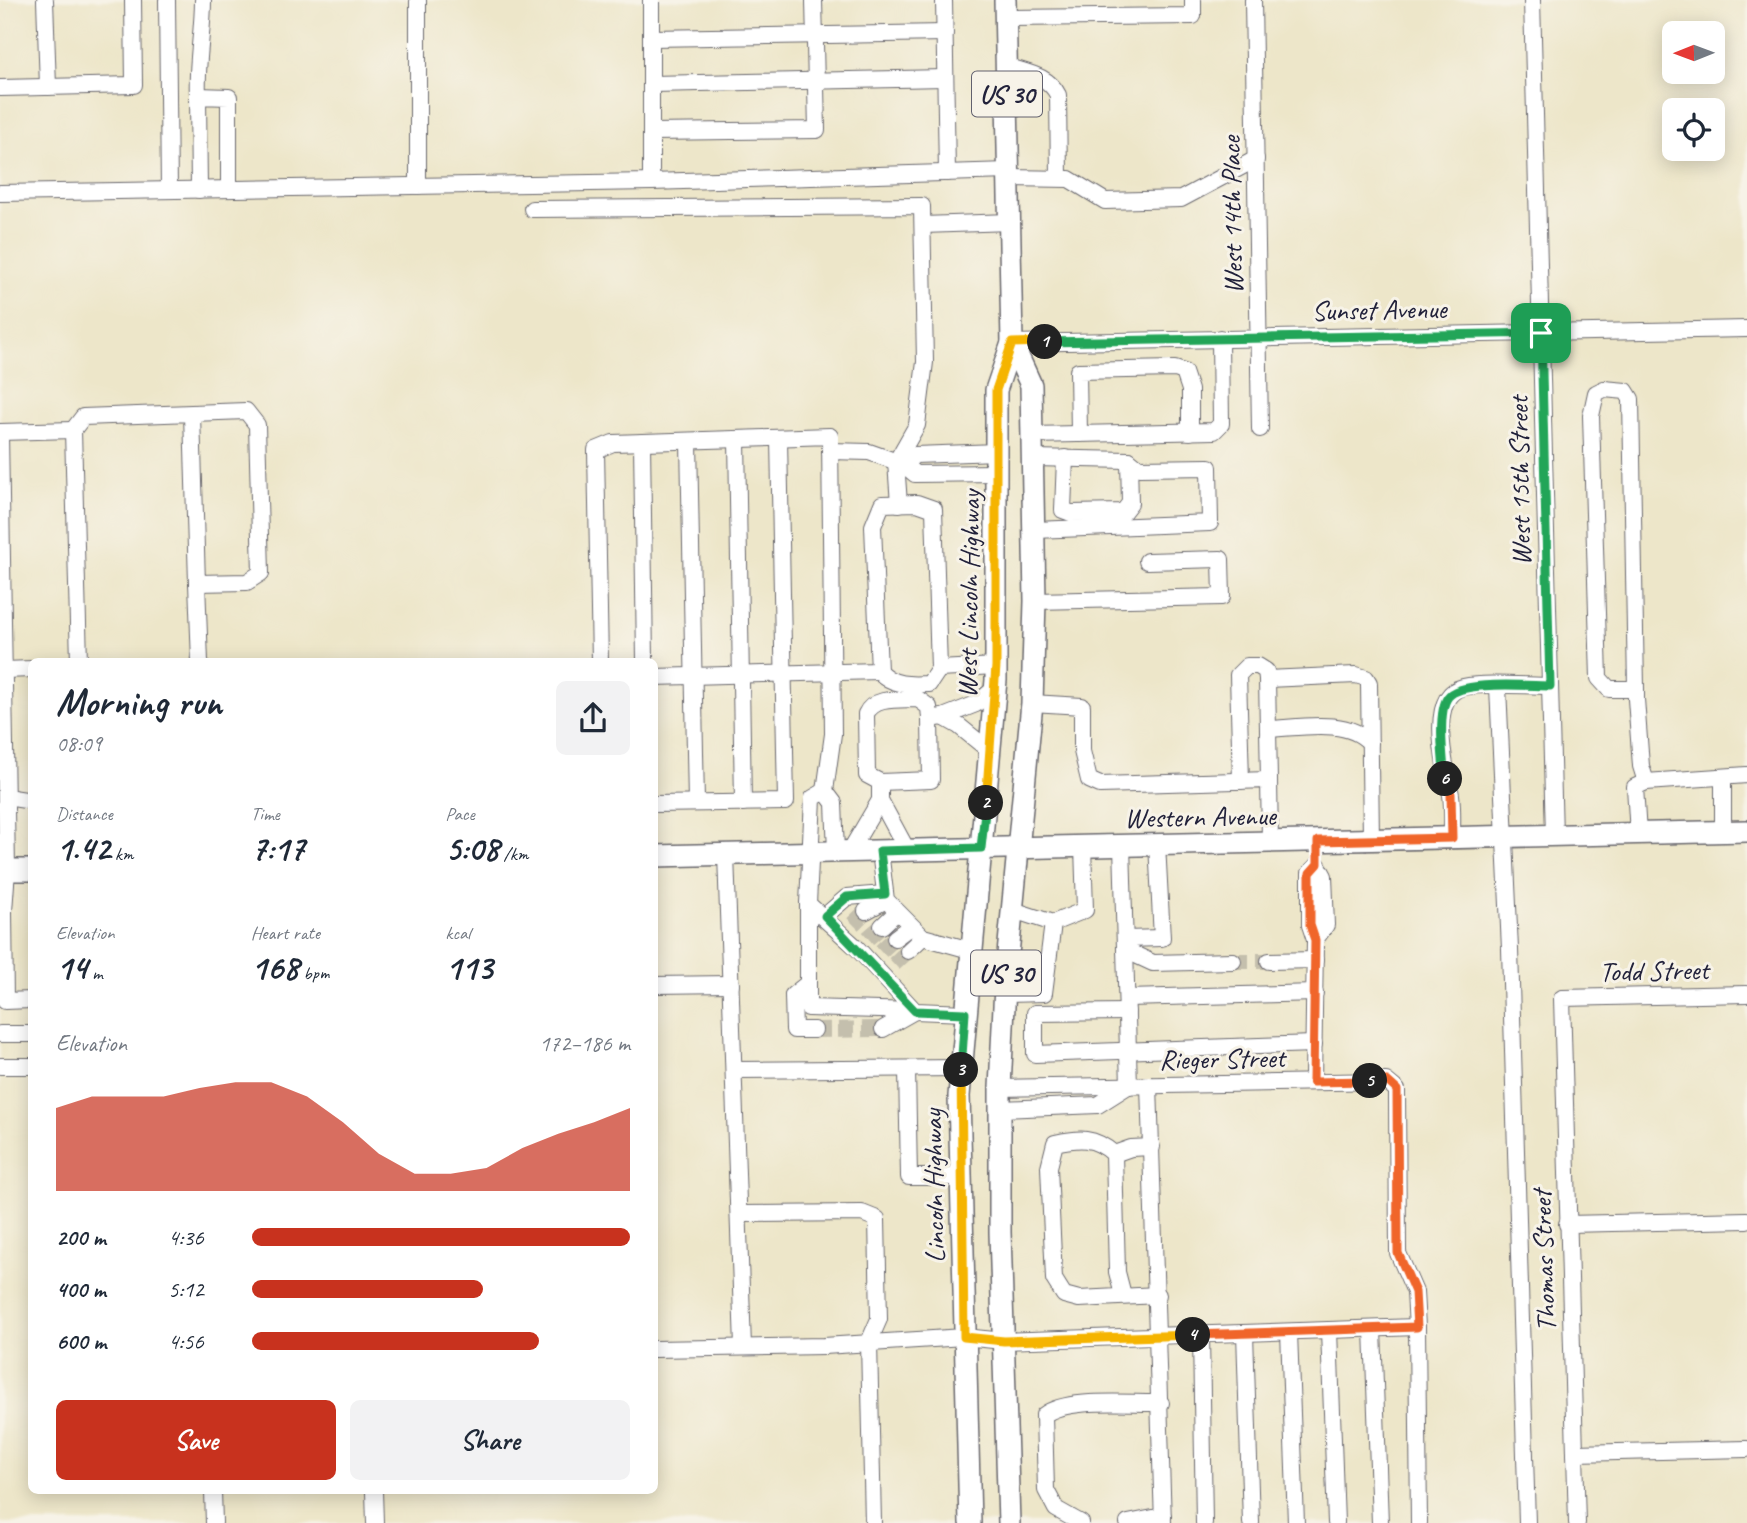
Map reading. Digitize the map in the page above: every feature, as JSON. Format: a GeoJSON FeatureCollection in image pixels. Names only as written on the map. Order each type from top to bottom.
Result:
{"type":"FeatureCollection","features":[{"type":"Feature","properties":{"kind":"main road","name":"West Lincoln Highway"},"geometry":{"type":"LineString","coordinates":[[981,848],[996,666],[996,390],[1012,343],[1005,9]]}},
{"type":"Feature","properties":{"kind":"main road","name":"West Lincoln Highway"},"geometry":{"type":"LineString","coordinates":[[1012,343],[1031,384],[1035,530],[1032,703],[1019,848]]}},
{"type":"Feature","properties":{"kind":"main road","name":"Western Avenue"},"geometry":{"type":"LineString","coordinates":[[658,856],[1747,831]]}},
{"type":"Feature","properties":{"kind":"main road","name":"Lincoln Highway"},"geometry":{"type":"LineString","coordinates":[[971,1523],[960,1177],[961,1068],[981,848]]}},
{"type":"Feature","properties":{"kind":"main road","name":"US 30"},"geometry":{"type":"LineString","coordinates":[[1009,1523],[1000,1098],[1004,994],[1019,848]]}},
{"type":"Feature","properties":{"kind":"main road"},"geometry":{"type":"LineString","coordinates":[[4,870],[28,870]]}},
{"type":"Feature","properties":{"kind":"street"},"geometry":{"type":"LineString","coordinates":[[45,0],[48,87]]}},
{"type":"Feature","properties":{"kind":"street"},"geometry":{"type":"LineString","coordinates":[[0,88],[134,85],[133,0]]}},
{"type":"Feature","properties":{"kind":"street"},"geometry":{"type":"LineString","coordinates":[[167,0],[169,190]]}},
{"type":"Feature","properties":{"kind":"street"},"geometry":{"type":"LineString","coordinates":[[199,190],[196,65],[202,39],[203,0]]}},
{"type":"Feature","properties":{"kind":"street"},"geometry":{"type":"LineString","coordinates":[[418,0],[418,186]]}},
{"type":"Feature","properties":{"kind":"street"},"geometry":{"type":"LineString","coordinates":[[650,182],[651,0]]}},
{"type":"Feature","properties":{"kind":"street"},"geometry":{"type":"LineString","coordinates":[[651,132],[817,130],[814,0]]}},
{"type":"Feature","properties":{"kind":"street"},"geometry":{"type":"LineString","coordinates":[[944,0],[947,173]]}},
{"type":"Feature","properties":{"kind":"street"},"geometry":{"type":"LineString","coordinates":[[1005,9],[1193,16],[1193,0]]}},
{"type":"Feature","properties":{"kind":"street","name":"West 14th Place"},"geometry":{"type":"LineString","coordinates":[[1253,0],[1261,429]]}},
{"type":"Feature","properties":{"kind":"street","name":"West 15th Street"},"geometry":{"type":"LineString","coordinates":[[1532,0],[1553,836]]}},
{"type":"Feature","properties":{"kind":"street"},"geometry":{"type":"LineString","coordinates":[[651,38],[945,33]]}},
{"type":"Feature","properties":{"kind":"street"},"geometry":{"type":"LineString","coordinates":[[1006,66],[1044,78],[1052,84],[1058,95],[1059,178]]}},
{"type":"Feature","properties":{"kind":"street"},"geometry":{"type":"LineString","coordinates":[[651,84],[946,78]]}},
{"type":"Feature","properties":{"kind":"street"},"geometry":{"type":"LineString","coordinates":[[198,96],[229,97],[229,189]]}},
{"type":"Feature","properties":{"kind":"street"},"geometry":{"type":"LineString","coordinates":[[0,193],[650,182],[947,173],[1059,178],[1078,183],[1105,201],[1181,200],[1256,159]]}},
{"type":"Feature","properties":{"kind":"street"},"geometry":{"type":"LineString","coordinates":[[532,209],[922,206],[925,362],[917,425],[900,463],[899,504]]}},
{"type":"Feature","properties":{"kind":"street"},"geometry":{"type":"LineString","coordinates":[[923,225],[1010,222]]}},
{"type":"Feature","properties":{"kind":"street","name":"Sunset Avenue"},"geometry":{"type":"LineString","coordinates":[[1012,343],[1747,329]]}},
{"type":"Feature","properties":{"kind":"street"},"geometry":{"type":"LineString","coordinates":[[1032,435],[1214,431],[1221,424],[1220,338]]}},
{"type":"Feature","properties":{"kind":"street"},"geometry":{"type":"LineString","coordinates":[[1079,434],[1078,371],[1175,369],[1184,372],[1190,390],[1190,432]]}},
{"type":"Feature","properties":{"kind":"street"},"geometry":{"type":"LineString","coordinates":[[1636,689],[1609,690],[1601,684],[1599,678],[1591,416],[1596,393],[1604,389],[1626,391],[1631,399],[1636,689],[1641,766],[1646,782]]}},
{"type":"Feature","properties":{"kind":"street"},"geometry":{"type":"LineString","coordinates":[[79,658],[73,430],[83,417],[246,411],[257,425],[261,573],[247,582],[197,583]]}},
{"type":"Feature","properties":{"kind":"street"},"geometry":{"type":"LineString","coordinates":[[192,414],[200,658]]}},
{"type":"Feature","properties":{"kind":"street"},"geometry":{"type":"LineString","coordinates":[[28,1000],[5,1001],[2,924],[6,797],[0,433],[73,430]]}},
{"type":"Feature","properties":{"kind":"street"},"geometry":{"type":"LineString","coordinates":[[600,658],[596,450],[614,443],[830,436],[833,734],[825,791],[834,803],[843,852]]}},
{"type":"Feature","properties":{"kind":"street"},"geometry":{"type":"LineString","coordinates":[[658,804],[786,802],[779,438]]}},
{"type":"Feature","properties":{"kind":"street"},"geometry":{"type":"LineString","coordinates":[[737,439],[743,803]]}},
{"type":"Feature","properties":{"kind":"street"},"geometry":{"type":"LineString","coordinates":[[689,441],[696,803]]}},
{"type":"Feature","properties":{"kind":"street"},"geometry":{"type":"LineString","coordinates":[[642,442],[645,658]]}},
{"type":"Feature","properties":{"kind":"street"},"geometry":{"type":"LineString","coordinates":[[830,451],[869,452],[900,463],[915,455],[997,463]]}},
{"type":"Feature","properties":{"kind":"street"},"geometry":{"type":"LineString","coordinates":[[1033,458],[1209,467],[1210,489],[1210,523],[1035,530]]}},
{"type":"Feature","properties":{"kind":"street"},"geometry":{"type":"LineString","coordinates":[[1065,458],[1063,510],[1071,513],[1123,512],[1130,503],[1134,464]]}},
{"type":"Feature","properties":{"kind":"street"},"geometry":{"type":"LineString","coordinates":[[1134,464],[1141,526]]}},
{"type":"Feature","properties":{"kind":"street"},"geometry":{"type":"LineString","coordinates":[[917,503],[934,509],[939,669],[929,684],[911,685],[887,680],[879,671],[873,526],[882,504],[917,503]]}},
{"type":"Feature","properties":{"kind":"street"},"geometry":{"type":"LineString","coordinates":[[1035,601],[1222,597],[1221,559],[1147,561]]}},
{"type":"Feature","properties":{"kind":"street"},"geometry":{"type":"LineString","coordinates":[[939,669],[996,666]]}},
{"type":"Feature","properties":{"kind":"street"},"geometry":{"type":"LineString","coordinates":[[1241,781],[1238,676],[1247,666],[1258,666],[1265,671],[1267,679],[1270,842]]}},
{"type":"Feature","properties":{"kind":"street"},"geometry":{"type":"LineString","coordinates":[[4,670],[28,669]]}},
{"type":"Feature","properties":{"kind":"street"},"geometry":{"type":"LineString","coordinates":[[658,677],[879,671]]}},
{"type":"Feature","properties":{"kind":"street"},"geometry":{"type":"LineString","coordinates":[[1267,679],[1356,675],[1366,678],[1369,683],[1371,840]]}},
{"type":"Feature","properties":{"kind":"street"},"geometry":{"type":"LineString","coordinates":[[1452,838],[1451,794],[1444,778],[1442,710],[1448,696],[1462,687],[1550,686]]}},
{"type":"Feature","properties":{"kind":"street"},"geometry":{"type":"LineString","coordinates":[[1498,687],[1510,949],[1527,1523]]}},
{"type":"Feature","properties":{"kind":"street"},"geometry":{"type":"LineString","coordinates":[[934,714],[976,704],[995,688]]}},
{"type":"Feature","properties":{"kind":"street"},"geometry":{"type":"LineString","coordinates":[[934,714],[931,780],[880,782],[867,775],[866,714],[869,707],[877,702],[918,699],[934,714],[959,726],[991,752]]}},
{"type":"Feature","properties":{"kind":"street"},"geometry":{"type":"LineString","coordinates":[[1032,703],[1082,706],[1082,751],[1088,780],[1100,785],[1269,780]]}},
{"type":"Feature","properties":{"kind":"street"},"geometry":{"type":"LineString","coordinates":[[1268,729],[1325,726],[1362,734],[1370,743]]}},
{"type":"Feature","properties":{"kind":"street"},"geometry":{"type":"LineString","coordinates":[[1638,834],[1634,787],[1646,782],[1747,775]]}},
{"type":"Feature","properties":{"kind":"street"},"geometry":{"type":"LineString","coordinates":[[1723,776],[1723,832]]}},
{"type":"Feature","properties":{"kind":"street"},"geometry":{"type":"LineString","coordinates":[[880,782],[880,800],[907,850]]}},
{"type":"Feature","properties":{"kind":"street"},"geometry":{"type":"LineString","coordinates":[[825,791],[813,798],[808,904],[808,1008],[965,1013]]}},
{"type":"Feature","properties":{"kind":"street"},"geometry":{"type":"LineString","coordinates":[[6,797],[28,800]]}},
{"type":"Feature","properties":{"kind":"street"},"geometry":{"type":"LineString","coordinates":[[843,852],[880,800]]}},
{"type":"Feature","properties":{"kind":"street"},"geometry":{"type":"LineString","coordinates":[[1313,1082],[1315,940],[1326,925],[1324,876],[1318,864],[1318,841]]}},
{"type":"Feature","properties":{"kind":"street"},"geometry":{"type":"LineString","coordinates":[[1125,944],[1162,937],[1157,844]]}},
{"type":"Feature","properties":{"kind":"street"},"geometry":{"type":"LineString","coordinates":[[1122,845],[1129,1086]]}},
{"type":"Feature","properties":{"kind":"street"},"geometry":{"type":"LineString","coordinates":[[1013,910],[1053,923],[1085,910],[1083,846]]}},
{"type":"Feature","properties":{"kind":"street"},"geometry":{"type":"LineString","coordinates":[[880,851],[889,902],[882,926]]}},
{"type":"Feature","properties":{"kind":"street"},"geometry":{"type":"LineString","coordinates":[[726,854],[743,1347]]}},
{"type":"Feature","properties":{"kind":"street"},"geometry":{"type":"LineString","coordinates":[[825,916],[847,897],[889,902],[917,931],[970,950]]}},
{"type":"Feature","properties":{"kind":"street"},"geometry":{"type":"LineString","coordinates":[[866,911],[889,902]]}},
{"type":"Feature","properties":{"kind":"street"},"geometry":{"type":"LineString","coordinates":[[808,904],[848,929],[876,956],[889,969],[915,1011]]}},
{"type":"Feature","properties":{"kind":"street"},"geometry":{"type":"LineString","coordinates":[[1004,994],[1044,993],[1053,923]]}},
{"type":"Feature","properties":{"kind":"street"},"geometry":{"type":"LineString","coordinates":[[895,938],[917,931]]}},
{"type":"Feature","properties":{"kind":"street"},"geometry":{"type":"LineString","coordinates":[[908,951],[917,931]]}},
{"type":"Feature","properties":{"kind":"street"},"geometry":{"type":"LineString","coordinates":[[1125,944],[1153,962],[1233,961]]}},
{"type":"Feature","properties":{"kind":"street"},"geometry":{"type":"LineString","coordinates":[[1269,961],[1315,960]]}},
{"type":"Feature","properties":{"kind":"street"},"geometry":{"type":"LineString","coordinates":[[1126,981],[1153,962]]}},
{"type":"Feature","properties":{"kind":"street"},"geometry":{"type":"LineString","coordinates":[[808,983],[793,995],[794,1030],[814,1030]]}},
{"type":"Feature","properties":{"kind":"street"},"geometry":{"type":"LineString","coordinates":[[658,985],[731,984]]}},
{"type":"Feature","properties":{"kind":"street"},"geometry":{"type":"LineString","coordinates":[[1314,1044],[1035,1054],[1035,1013],[1315,993]]}},
{"type":"Feature","properties":{"kind":"street","name":"Todd Street"},"geometry":{"type":"LineString","coordinates":[[1562,998],[1747,994]]}},
{"type":"Feature","properties":{"kind":"street","name":"Thomas Street"},"geometry":{"type":"LineString","coordinates":[[1562,998],[1577,1523]]}},
{"type":"Feature","properties":{"kind":"street"},"geometry":{"type":"LineString","coordinates":[[883,1029],[915,1011]]}},
{"type":"Feature","properties":{"kind":"street"},"geometry":{"type":"LineString","coordinates":[[0,1034],[28,1034]]}},
{"type":"Feature","properties":{"kind":"street"},"geometry":{"type":"LineString","coordinates":[[0,1066],[28,1066]]}},
{"type":"Feature","properties":{"kind":"street"},"geometry":{"type":"LineString","coordinates":[[734,1070],[961,1068]]}},
{"type":"Feature","properties":{"kind":"street"},"geometry":{"type":"LineString","coordinates":[[907,1069],[909,1177],[960,1177]]}},
{"type":"Feature","properties":{"kind":"street","name":"Rieger Street"},"geometry":{"type":"LineString","coordinates":[[1000,1098],[1098,1105],[1129,1086],[1387,1081],[1397,1090],[1398,1253],[1415,1292],[1417,1327]]}},
{"type":"Feature","properties":{"kind":"street"},"geometry":{"type":"LineString","coordinates":[[1128,1523],[1163,1520],[1158,1296],[1149,1085]]}},
{"type":"Feature","properties":{"kind":"street"},"geometry":{"type":"LineString","coordinates":[[1124,1295],[1117,1272],[1114,1154],[1101,1143],[1082,1137],[1055,1143],[1049,1167],[1054,1279],[1064,1295],[1079,1299],[1124,1295],[1158,1296]]}},
{"type":"Feature","properties":{"kind":"street"},"geometry":{"type":"LineString","coordinates":[[1114,1154],[1131,1148],[1152,1147]]}},
{"type":"Feature","properties":{"kind":"street"},"geometry":{"type":"LineString","coordinates":[[739,1214],[863,1213],[877,1219],[880,1319],[869,1342],[873,1523]]}},
{"type":"Feature","properties":{"kind":"street"},"geometry":{"type":"LineString","coordinates":[[1567,1224],[1747,1220]]}},
{"type":"Feature","properties":{"kind":"street"},"geometry":{"type":"LineString","coordinates":[[658,1349],[964,1337],[1004,1341],[1417,1327],[1419,1523]]}},
{"type":"Feature","properties":{"kind":"street"},"geometry":{"type":"LineString","coordinates":[[1373,1329],[1380,1523]]}},
{"type":"Feature","properties":{"kind":"street"},"geometry":{"type":"LineString","coordinates":[[1329,1330],[1336,1523]]}},
{"type":"Feature","properties":{"kind":"street"},"geometry":{"type":"LineString","coordinates":[[1289,1332],[1296,1523]]}},
{"type":"Feature","properties":{"kind":"street"},"geometry":{"type":"LineString","coordinates":[[1245,1333],[1251,1523]]}},
{"type":"Feature","properties":{"kind":"street"},"geometry":{"type":"LineString","coordinates":[[1201,1335],[1204,1523]]}},
{"type":"Feature","properties":{"kind":"street"},"geometry":{"type":"LineString","coordinates":[[1081,1523],[1056,1509],[1046,1490],[1044,1415],[1054,1407],[1161,1403]]}},
{"type":"Feature","properties":{"kind":"street"},"geometry":{"type":"LineString","coordinates":[[1575,1453],[1747,1449]]}},
{"type":"Feature","properties":{"kind":"street"},"geometry":{"type":"LineString","coordinates":[[213,1494],[214,1523]]}},
{"type":"Feature","properties":{"kind":"street"},"geometry":{"type":"LineString","coordinates":[[374,1494],[375,1523]]}},
{"type":"Feature","properties":{"kind":"tunnel"},"geometry":{"type":"LineString","coordinates":[[853,924],[866,911]]}},
{"type":"Feature","properties":{"kind":"tunnel"},"geometry":{"type":"LineString","coordinates":[[868,938],[882,926]]}},
{"type":"Feature","properties":{"kind":"tunnel"},"geometry":{"type":"LineString","coordinates":[[881,951],[895,938]]}},
{"type":"Feature","properties":{"kind":"tunnel"},"geometry":{"type":"LineString","coordinates":[[894,964],[908,951]]}},
{"type":"Feature","properties":{"kind":"tunnel"},"geometry":{"type":"LineString","coordinates":[[1233,961],[1269,961]]}},
{"type":"Feature","properties":{"kind":"tunnel"},"geometry":{"type":"LineString","coordinates":[[814,1030],[883,1029]]}},
{"type":"Feature","properties":{"kind":"route"},"geometry":{"type":"LineString","coordinates":[[1541,333],[1550,686],[1462,687],[1448,696],[1442,710],[1444,778],[1451,794],[1452,838],[1318,841],[1318,864],[1310,873],[1310,925],[1315,940],[1313,1082],[1387,1081],[1397,1090],[1398,1253],[1415,1292],[1417,1327],[1004,1341],[964,1337],[959,1096],[965,1013],[915,1011],[883,974],[825,916],[847,897],[885,894],[880,851],[981,848],[996,680],[996,390],[1012,343],[1541,333]]}}]}
